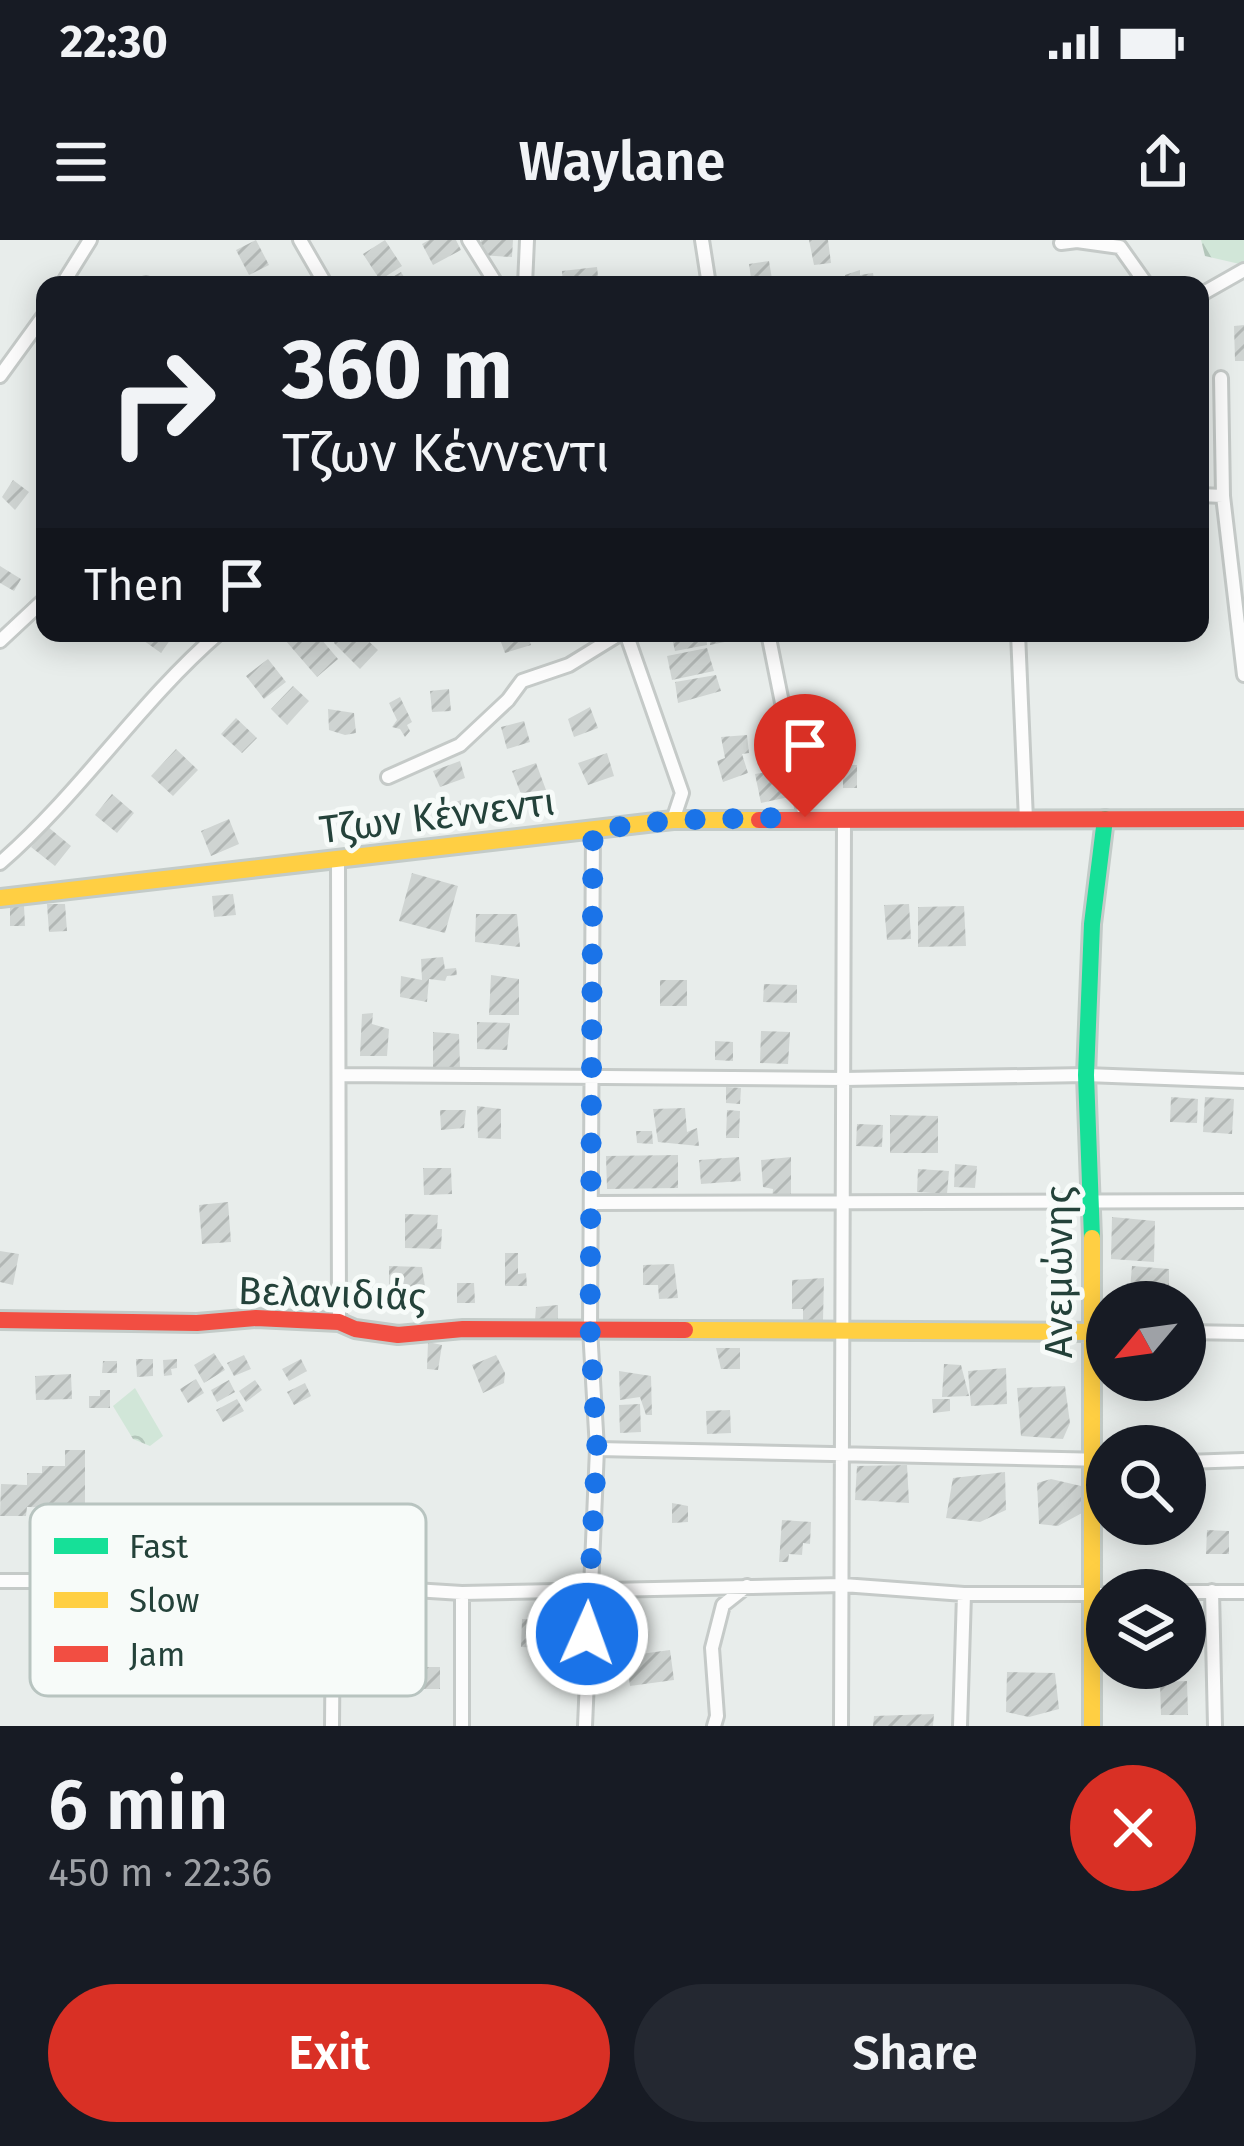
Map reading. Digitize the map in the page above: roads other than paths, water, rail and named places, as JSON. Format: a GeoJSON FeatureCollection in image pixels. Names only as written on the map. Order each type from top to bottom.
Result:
{"type":"FeatureCollection","features":[{"type":"Feature","properties":{"kind":"street"},"geometry":{"type":"LineString","coordinates":[[68,276],[90,240]]}},
{"type":"Feature","properties":{"kind":"street"},"geometry":{"type":"LineString","coordinates":[[299,240],[321,276]]}},
{"type":"Feature","properties":{"kind":"street"},"geometry":{"type":"LineString","coordinates":[[469,240],[491,276]]}},
{"type":"Feature","properties":{"kind":"street"},"geometry":{"type":"LineString","coordinates":[[525,276],[526,240]]}},
{"type":"Feature","properties":{"kind":"street"},"geometry":{"type":"LineString","coordinates":[[702,240],[708,276]]}},
{"type":"Feature","properties":{"kind":"street"},"geometry":{"type":"LineString","coordinates":[[1061,243],[1120,248],[1141,276]]}},
{"type":"Feature","properties":{"kind":"street"},"geometry":{"type":"LineString","coordinates":[[1209,290],[1244,270]]}},
{"type":"Feature","properties":{"kind":"street"},"geometry":{"type":"LineString","coordinates":[[0,376],[36,326]]}},
{"type":"Feature","properties":{"kind":"street"},"geometry":{"type":"LineString","coordinates":[[1221,378],[1223,496],[1244,675]]}},
{"type":"Feature","properties":{"kind":"street"},"geometry":{"type":"LineString","coordinates":[[1209,495],[1223,496]]}},
{"type":"Feature","properties":{"kind":"street"},"geometry":{"type":"LineString","coordinates":[[0,641],[36,607]]}},
{"type":"Feature","properties":{"kind":"street"},"geometry":{"type":"LineString","coordinates":[[0,863],[72,794],[208,642]]}},
{"type":"Feature","properties":{"kind":"street"},"geometry":{"type":"LineString","coordinates":[[388,777],[460,745],[508,700],[521,681],[569,665],[609,642]]}},
{"type":"Feature","properties":{"kind":"street"},"geometry":{"type":"LineString","coordinates":[[627,642],[682,793],[674,820]]}},
{"type":"Feature","properties":{"kind":"street"},"geometry":{"type":"LineString","coordinates":[[769,642],[805,817]]}},
{"type":"Feature","properties":{"kind":"street"},"geometry":{"type":"LineString","coordinates":[[1018,642],[1026,820]]}},
{"type":"Feature","properties":{"kind":"street","name":"Ανεμώνης"},"geometry":{"type":"LineString","coordinates":[[1097,1281],[1086,1076],[1092,923],[1105,818]]}},
{"type":"Feature","properties":{"kind":"street","name":"Τζων Κέννεντι"},"geometry":{"type":"LineString","coordinates":[[0,898],[674,820],[1244,818]]}},
{"type":"Feature","properties":{"kind":"street"},"geometry":{"type":"LineString","coordinates":[[841,1726],[844,820]]}},
{"type":"Feature","properties":{"kind":"street"},"geometry":{"type":"LineString","coordinates":[[585,1726],[597,1449],[590,1328],[593,830]]}},
{"type":"Feature","properties":{"kind":"street"},"geometry":{"type":"LineString","coordinates":[[338,861],[339,1322]]}},
{"type":"Feature","properties":{"kind":"street"},"geometry":{"type":"LineString","coordinates":[[340,1075],[1086,1076],[1244,1081]]}},
{"type":"Feature","properties":{"kind":"street"},"geometry":{"type":"LineString","coordinates":[[591,1203],[1244,1202]]}},
{"type":"Feature","properties":{"kind":"street","name":"Βελανιδιάς"},"geometry":{"type":"LineString","coordinates":[[0,1320],[197,1323],[256,1318],[339,1322],[398,1335],[463,1329],[590,1328],[1086,1332]]}},
{"type":"Feature","properties":{"kind":"street"},"geometry":{"type":"LineString","coordinates":[[1206,1332],[1244,1333]]}},
{"type":"Feature","properties":{"kind":"street"},"geometry":{"type":"LineString","coordinates":[[597,1449],[1086,1460]]}},
{"type":"Feature","properties":{"kind":"street"},"geometry":{"type":"LineString","coordinates":[[1206,1461],[1244,1460]]}},
{"type":"Feature","properties":{"kind":"street"},"geometry":{"type":"LineString","coordinates":[[714,1726],[712,1648],[723,1605],[748,1585]]}},
{"type":"Feature","properties":{"kind":"street"},"geometry":{"type":"LineString","coordinates":[[426,1590],[462,1593],[843,1585],[964,1594],[1086,1594]]}},
{"type":"Feature","properties":{"kind":"street"},"geometry":{"type":"LineString","coordinates":[[1206,1591],[1244,1592]]}},
{"type":"Feature","properties":{"kind":"street"},"geometry":{"type":"LineString","coordinates":[[1212,1591],[1215,1726]]}},
{"type":"Feature","properties":{"kind":"street"},"geometry":{"type":"LineString","coordinates":[[461,1726],[462,1593]]}},
{"type":"Feature","properties":{"kind":"street"},"geometry":{"type":"LineString","coordinates":[[960,1726],[964,1594]]}},
{"type":"Feature","properties":{"kind":"street","name":"Ανεμώνης"},"geometry":{"type":"LineString","coordinates":[[1092,1726],[1094,1689]]}},
{"type":"Feature","properties":{"kind":"street"},"geometry":{"type":"LineString","coordinates":[[332,1696],[332,1726]]}}]}
